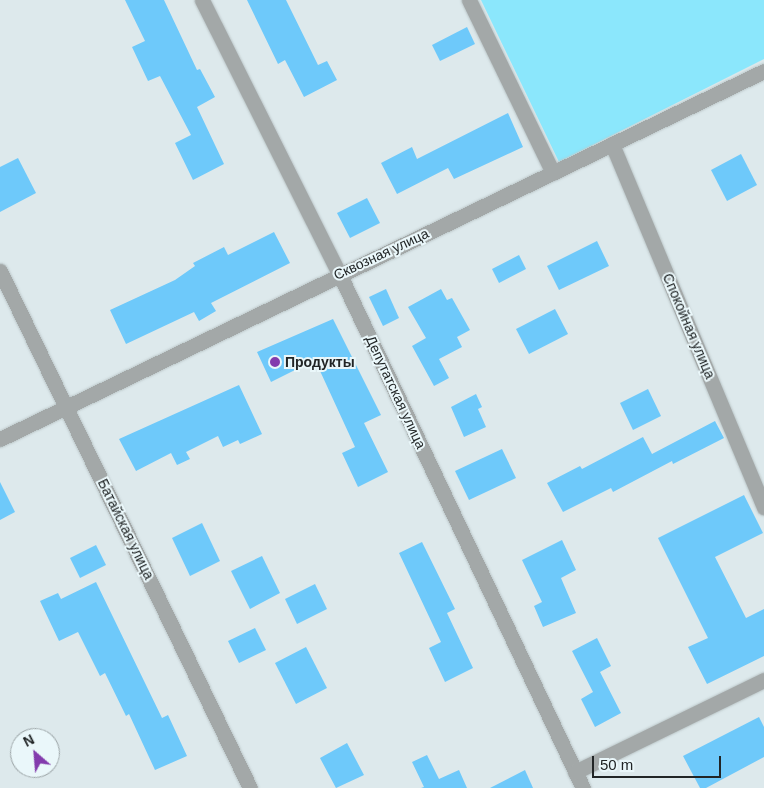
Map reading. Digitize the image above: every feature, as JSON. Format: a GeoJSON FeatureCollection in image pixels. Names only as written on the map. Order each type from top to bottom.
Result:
{"type":"FeatureCollection","features":[{"type":"Feature","properties":{"kind":"street","name":"Депутатская улица"},"geometry":{"type":"LineString","coordinates":[[202,0],[339,273],[584,788]]}},
{"type":"Feature","properties":{"kind":"street"},"geometry":{"type":"LineString","coordinates":[[470,0],[553,172]]}},
{"type":"Feature","properties":{"kind":"street","name":"Сквозная улица"},"geometry":{"type":"LineString","coordinates":[[0,439],[67,408],[339,273],[764,71]]}},
{"type":"Feature","properties":{"kind":"street","name":"Спокойная улица"},"geometry":{"type":"LineString","coordinates":[[612,144],[764,508]]}},
{"type":"Feature","properties":{"kind":"street","name":"Батайская улица"},"geometry":{"type":"LineString","coordinates":[[0,271],[250,788]]}},
{"type":"Feature","properties":{"kind":"street"},"geometry":{"type":"LineString","coordinates":[[575,772],[764,680]]}},
{"type":"Feature","properties":{"kind":"shaded area"},"geometry":{"type":"Polygon","coordinates":[[[481,0],[764,0],[764,59],[559,162],[481,0]]]}},
{"type":"Feature","properties":{"kind":"building"},"geometry":{"type":"Polygon","coordinates":[[[125,0],[164,0],[197,70],[200,69],[215,97],[197,107],[224,164],[193,180],[175,143],[191,135],[160,76],[148,81],[132,47],[145,41],[125,0]]]}},
{"type":"Feature","properties":{"kind":"building"},"geometry":{"type":"Polygon","coordinates":[[[247,0],[286,0],[318,65],[327,61],[337,80],[304,97],[285,60],[278,64],[247,0]]]}},
{"type":"Feature","properties":{"kind":"building"},"geometry":{"type":"Polygon","coordinates":[[[467,27],[475,44],[440,61],[432,45],[467,27]]]}},
{"type":"Feature","properties":{"kind":"building"},"geometry":{"type":"Polygon","coordinates":[[[508,113],[523,147],[454,179],[448,168],[397,194],[381,163],[412,147],[417,159],[508,113]]]}},
{"type":"Feature","properties":{"kind":"building"},"geometry":{"type":"Polygon","coordinates":[[[741,154],[757,185],[727,201],[711,170],[741,154]]]}},
{"type":"Feature","properties":{"kind":"building"},"geometry":{"type":"Polygon","coordinates":[[[18,158],[36,193],[0,212],[0,167],[18,158]]]}},
{"type":"Feature","properties":{"kind":"building"},"geometry":{"type":"Polygon","coordinates":[[[367,198],[380,223],[350,238],[337,213],[367,198]]]}},
{"type":"Feature","properties":{"kind":"building"},"geometry":{"type":"Polygon","coordinates":[[[274,232],[290,263],[211,303],[216,311],[199,321],[194,312],[126,344],[110,310],[175,280],[195,266],[193,263],[224,247],[228,255],[274,232]]]}},
{"type":"Feature","properties":{"kind":"building"},"geometry":{"type":"Polygon","coordinates":[[[597,241],[609,266],[559,290],[547,266],[597,241]]]}},
{"type":"Feature","properties":{"kind":"building"},"geometry":{"type":"Polygon","coordinates":[[[519,255],[526,269],[499,283],[492,269],[519,255]]]}},
{"type":"Feature","properties":{"kind":"building"},"geometry":{"type":"Polygon","coordinates":[[[386,289],[399,318],[383,326],[369,297],[386,289]]]}},
{"type":"Feature","properties":{"kind":"building"},"geometry":{"type":"Polygon","coordinates":[[[441,289],[447,300],[452,298],[470,330],[457,337],[462,347],[439,359],[449,378],[434,386],[412,346],[426,338],[408,307],[441,289]]]}},
{"type":"Feature","properties":{"kind":"building"},"geometry":{"type":"Polygon","coordinates":[[[555,309],[568,334],[529,354],[516,329],[555,309]]]}},
{"type":"Feature","properties":{"kind":"building"},"geometry":{"type":"Polygon","coordinates":[[[333,319],[381,415],[364,423],[388,472],[358,487],[342,453],[355,447],[315,360],[271,382],[257,352],[333,319]]]}},
{"type":"Feature","properties":{"kind":"building"},"geometry":{"type":"Polygon","coordinates":[[[239,385],[262,434],[240,444],[238,440],[223,447],[218,436],[186,452],[190,459],[177,465],[171,453],[136,471],[119,439],[239,385]]]}},
{"type":"Feature","properties":{"kind":"building"},"geometry":{"type":"Polygon","coordinates":[[[648,389],[661,416],[633,430],[620,403],[648,389]]]}},
{"type":"Feature","properties":{"kind":"building"},"geometry":{"type":"Polygon","coordinates":[[[476,394],[482,407],[478,409],[486,427],[464,437],[451,407],[476,394]]]}},
{"type":"Feature","properties":{"kind":"building"},"geometry":{"type":"Polygon","coordinates":[[[715,421],[724,438],[673,464],[672,461],[613,492],[611,488],[563,512],[547,483],[580,466],[582,469],[643,437],[652,454],[715,421]]]}},
{"type":"Feature","properties":{"kind":"building"},"geometry":{"type":"Polygon","coordinates":[[[502,449],[516,478],[469,500],[455,471],[502,449]]]}},
{"type":"Feature","properties":{"kind":"building"},"geometry":{"type":"Polygon","coordinates":[[[0,482],[15,512],[0,520],[0,482]]]}},
{"type":"Feature","properties":{"kind":"building"},"geometry":{"type":"Polygon","coordinates":[[[744,495],[763,533],[715,557],[746,618],[764,609],[764,656],[707,684],[688,647],[708,638],[658,538],[744,495]]]}},
{"type":"Feature","properties":{"kind":"building"},"geometry":{"type":"Polygon","coordinates":[[[202,523],[220,561],[190,576],[172,538],[202,523]]]}},
{"type":"Feature","properties":{"kind":"building"},"geometry":{"type":"Polygon","coordinates":[[[562,540],[576,570],[561,578],[576,613],[543,627],[534,606],[542,602],[522,560],[562,540]]]}},
{"type":"Feature","properties":{"kind":"building"},"geometry":{"type":"Polygon","coordinates":[[[422,542],[455,609],[447,613],[473,668],[445,682],[429,648],[441,642],[399,553],[422,542]]]}},
{"type":"Feature","properties":{"kind":"building"},"geometry":{"type":"Polygon","coordinates":[[[96,545],[106,565],[80,578],[70,558],[96,545]]]}},
{"type":"Feature","properties":{"kind":"building"},"geometry":{"type":"Polygon","coordinates":[[[262,556],[280,593],[250,609],[231,571],[262,556]]]}},
{"type":"Feature","properties":{"kind":"building"},"geometry":{"type":"Polygon","coordinates":[[[96,582],[162,718],[168,715],[187,756],[155,770],[129,714],[126,716],[105,673],[100,676],[78,632],[59,641],[40,601],[58,593],[61,599],[96,582]]]}},
{"type":"Feature","properties":{"kind":"building"},"geometry":{"type":"Polygon","coordinates":[[[315,584],[327,609],[297,624],[285,599],[315,584]]]}},
{"type":"Feature","properties":{"kind":"building"},"geometry":{"type":"Polygon","coordinates":[[[255,628],[266,650],[239,663],[228,641],[255,628]]]}},
{"type":"Feature","properties":{"kind":"building"},"geometry":{"type":"Polygon","coordinates":[[[597,638],[611,666],[600,672],[621,713],[595,727],[581,699],[593,692],[572,651],[597,638]]]}},
{"type":"Feature","properties":{"kind":"building"},"geometry":{"type":"Polygon","coordinates":[[[306,647],[327,688],[296,704],[275,663],[306,647]]]}},
{"type":"Feature","properties":{"kind":"building"},"geometry":{"type":"Polygon","coordinates":[[[759,717],[764,727],[764,757],[706,788],[700,788],[683,756],[759,717]]]}},
{"type":"Feature","properties":{"kind":"building"},"geometry":{"type":"Polygon","coordinates":[[[347,743],[364,775],[336,788],[320,758],[347,743]]]}},
{"type":"Feature","properties":{"kind":"building"},"geometry":{"type":"Polygon","coordinates":[[[427,755],[439,779],[459,770],[467,788],[421,788],[424,787],[412,762],[427,755]]]}},
{"type":"Feature","properties":{"kind":"building"},"geometry":{"type":"Polygon","coordinates":[[[525,770],[533,788],[490,788],[525,770]]]}},
{"type":"Feature","properties":{"kind":"place","name":"Продукты"},"geometry":{"type":"Point","coordinates":[275,362]}}]}
